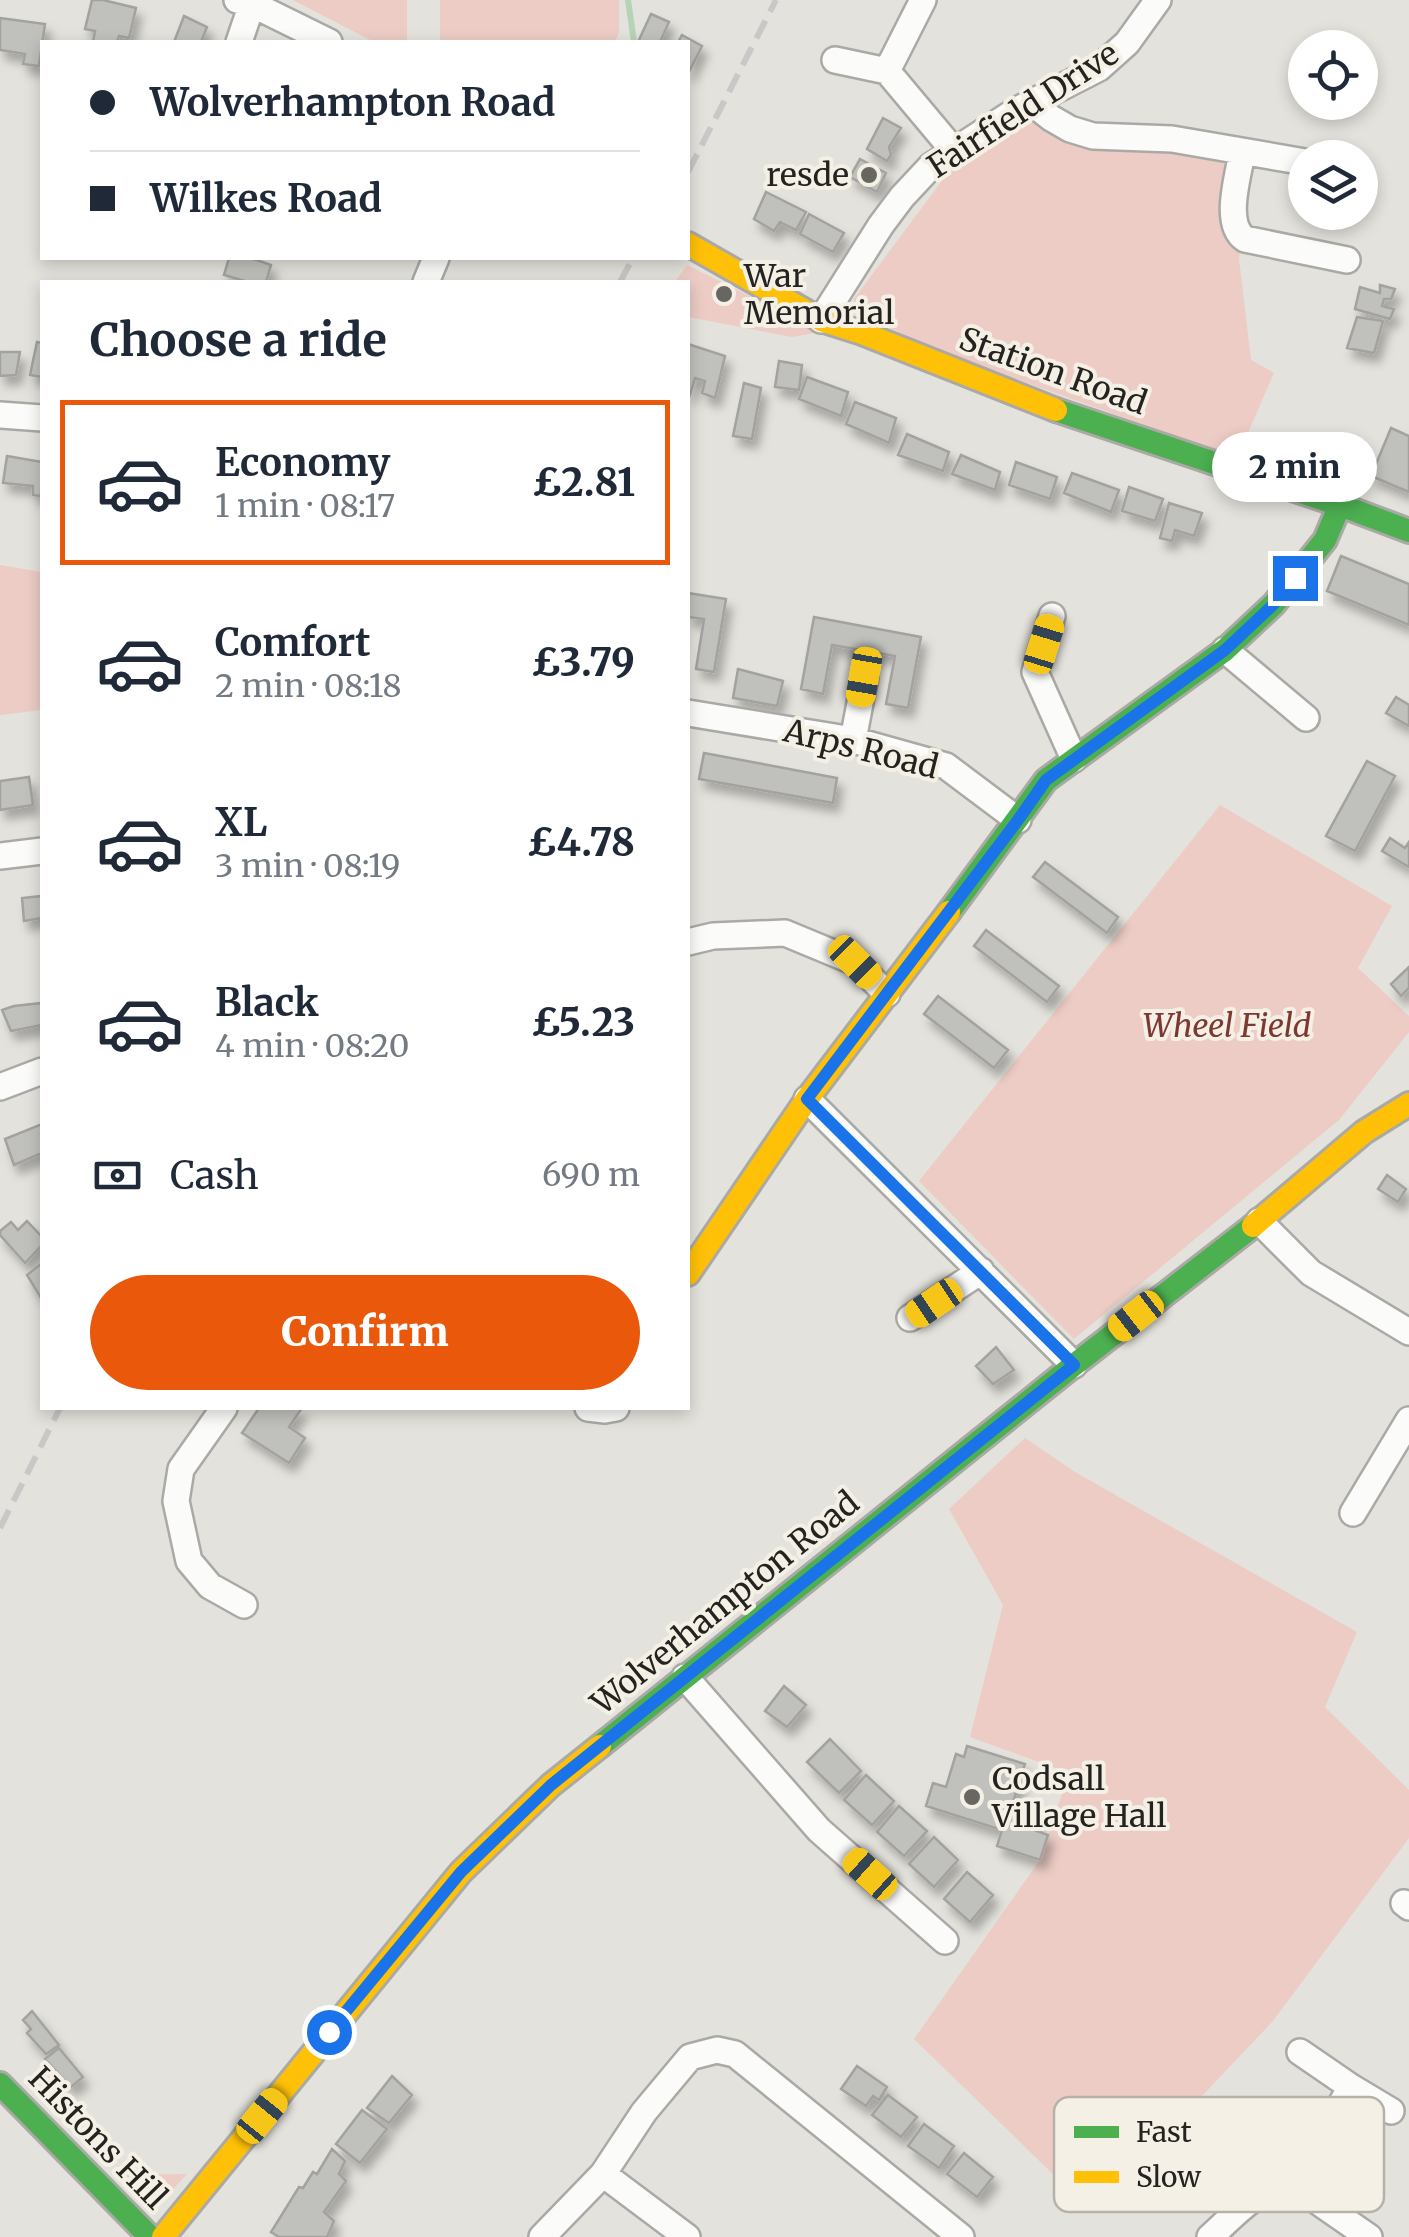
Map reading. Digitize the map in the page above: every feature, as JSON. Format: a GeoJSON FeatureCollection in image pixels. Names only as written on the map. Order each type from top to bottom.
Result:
{"type":"FeatureCollection","features":[{"type":"Feature","properties":{"kind":"street"},"geometry":{"type":"LineString","coordinates":[[887,71],[923,0]]}},
{"type":"Feature","properties":{"kind":"street","name":"Fairfield Drive"},"geometry":{"type":"LineString","coordinates":[[821,320],[902,197],[931,166],[1032,103],[1099,68],[1134,35],[1158,0]]}},
{"type":"Feature","properties":{"kind":"street"},"geometry":{"type":"LineString","coordinates":[[238,40],[244,2],[325,40]]}},
{"type":"Feature","properties":{"kind":"street"},"geometry":{"type":"LineString","coordinates":[[834,60],[887,71],[954,151]]}},
{"type":"Feature","properties":{"kind":"street"},"geometry":{"type":"LineString","coordinates":[[1032,103],[1070,129],[1093,136],[1172,139],[1288,160]]}},
{"type":"Feature","properties":{"kind":"street"},"geometry":{"type":"LineString","coordinates":[[1242,153],[1232,217],[1238,234],[1246,239],[1347,260]]}},
{"type":"Feature","properties":{"kind":"street","name":"Station Road"},"geometry":{"type":"LineString","coordinates":[[690,245],[821,320],[862,332],[1042,405],[1409,531]]}},
{"type":"Feature","properties":{"kind":"street"},"geometry":{"type":"LineString","coordinates":[[0,415],[40,418]]}},
{"type":"Feature","properties":{"kind":"street"},"geometry":{"type":"LineString","coordinates":[[690,1267],[807,1099],[1046,780],[1225,650],[1274,604],[1316,552],[1340,505]]}},
{"type":"Feature","properties":{"kind":"street"},"geometry":{"type":"LineString","coordinates":[[1052,616],[1036,672],[1074,759]]}},
{"type":"Feature","properties":{"kind":"street"},"geometry":{"type":"LineString","coordinates":[[1225,650],[1306,718]]}},
{"type":"Feature","properties":{"kind":"street"},"geometry":{"type":"LineString","coordinates":[[853,740],[864,677]]}},
{"type":"Feature","properties":{"kind":"street","name":"Arps Road"},"geometry":{"type":"LineString","coordinates":[[690,713],[853,740],[946,766],[1018,820]]}},
{"type":"Feature","properties":{"kind":"street"},"geometry":{"type":"LineString","coordinates":[[0,856],[40,852]]}},
{"type":"Feature","properties":{"kind":"street"},"geometry":{"type":"LineString","coordinates":[[690,942],[713,936],[785,933],[855,962],[887,994]]}},
{"type":"Feature","properties":{"kind":"street"},"geometry":{"type":"LineString","coordinates":[[0,1087],[40,1072]]}},
{"type":"Feature","properties":{"kind":"street"},"geometry":{"type":"LineString","coordinates":[[807,1099],[1074,1365]]}},
{"type":"Feature","properties":{"kind":"street","name":"Wolverhampton Road"},"geometry":{"type":"LineString","coordinates":[[163,2237],[461,1872],[551,1785],[1364,1132],[1409,1104]]}},
{"type":"Feature","properties":{"kind":"street"},"geometry":{"type":"LineString","coordinates":[[1258,1220],[1311,1273],[1409,1332]]}},
{"type":"Feature","properties":{"kind":"street"},"geometry":{"type":"LineString","coordinates":[[910,1318],[981,1271]]}},
{"type":"Feature","properties":{"kind":"street"},"geometry":{"type":"LineString","coordinates":[[223,1410],[181,1468],[176,1501],[189,1562],[210,1586],[244,1605]]}},
{"type":"Feature","properties":{"kind":"street"},"geometry":{"type":"LineString","coordinates":[[1353,1513],[1409,1420]]}},
{"type":"Feature","properties":{"kind":"street"},"geometry":{"type":"LineString","coordinates":[[685,1677],[820,1830],[945,1941]]}},
{"type":"Feature","properties":{"kind":"street"},"geometry":{"type":"LineString","coordinates":[[542,2237],[603,2174],[644,2112],[690,2057],[718,2050],[735,2054],[961,2237]]}},
{"type":"Feature","properties":{"kind":"street"},"geometry":{"type":"LineString","coordinates":[[1300,2052],[1368,2097]]}},
{"type":"Feature","properties":{"kind":"street","name":"Histons Hill"},"geometry":{"type":"LineString","coordinates":[[0,2084],[150,2237]]}},
{"type":"Feature","properties":{"kind":"street"},"geometry":{"type":"LineString","coordinates":[[1345,2097],[1351,2087]]}},
{"type":"Feature","properties":{"kind":"street"},"geometry":{"type":"LineString","coordinates":[[1384,2107],[1391,2111]]}},
{"type":"Feature","properties":{"kind":"street"},"geometry":{"type":"LineString","coordinates":[[603,2174],[686,2237]]}},
{"type":"Feature","properties":{"kind":"street"},"geometry":{"type":"LineString","coordinates":[[1210,2237],[1239,2212]]}},
{"type":"Feature","properties":{"kind":"street"},"geometry":{"type":"LineString","coordinates":[[1332,2212],[1369,2237]]}},
{"type":"Feature","properties":{"kind":"green space"},"geometry":{"type":"Polygon","coordinates":[[[293,0],[407,0],[407,40],[370,40],[293,0]]]}},
{"type":"Feature","properties":{"kind":"green space"},"geometry":{"type":"Polygon","coordinates":[[[440,0],[619,0],[616,40],[440,40],[440,0]]]}},
{"type":"Feature","properties":{"kind":"green space"},"geometry":{"type":"Polygon","coordinates":[[[1036,113],[1235,164],[1239,259],[1251,360],[1274,373],[1237,458],[943,353],[856,312],[854,299],[958,159],[1036,113]]]}},
{"type":"Feature","properties":{"kind":"green space"},"geometry":{"type":"Polygon","coordinates":[[[687,265],[806,324],[814,333],[792,337],[690,317],[690,280],[676,280],[687,265]]]}},
{"type":"Feature","properties":{"kind":"green space"},"geometry":{"type":"Polygon","coordinates":[[[0,565],[40,572],[40,710],[0,715],[0,565]]]}},
{"type":"Feature","properties":{"kind":"green space","name":"Wheel Field"},"geometry":{"type":"Polygon","coordinates":[[[1220,805],[1392,906],[1358,968],[1409,1016],[1409,1032],[1339,1120],[1074,1339],[919,1181],[1220,805]]]}},
{"type":"Feature","properties":{"kind":"green space"},"geometry":{"type":"Polygon","coordinates":[[[1025,1438],[1075,1472],[1357,1632],[1325,1707],[1409,1790],[1409,1838],[1273,2021],[1201,2097],[1054,2097],[1054,2175],[914,2039],[1040,1860],[1069,1773],[970,1737],[1003,1605],[949,1509],[1025,1438]]]}},
{"type":"Feature","properties":{"kind":"green space"},"geometry":{"type":"Polygon","coordinates":[[[187,2174],[161,2202],[151,2201],[119,2175],[187,2174]]]}},
{"type":"Feature","properties":{"kind":"building"},"geometry":{"type":"Polygon","coordinates":[[[92,0],[136,8],[129,38],[93,40],[95,31],[85,29],[92,0]]]}},
{"type":"Feature","properties":{"kind":"building"},"geometry":{"type":"Polygon","coordinates":[[[651,14],[669,22],[661,40],[639,40],[651,14]]]}},
{"type":"Feature","properties":{"kind":"building"},"geometry":{"type":"Polygon","coordinates":[[[184,16],[207,27],[202,40],[175,40],[184,16]]]}},
{"type":"Feature","properties":{"kind":"building"},"geometry":{"type":"Polygon","coordinates":[[[0,18],[45,24],[39,66],[23,64],[25,54],[0,50],[0,18]]]}},
{"type":"Feature","properties":{"kind":"building"},"geometry":{"type":"Polygon","coordinates":[[[682,35],[702,46],[690,70],[690,40],[679,40],[682,35]]]}},
{"type":"Feature","properties":{"kind":"building"},"geometry":{"type":"Polygon","coordinates":[[[883,118],[901,128],[889,147],[891,155],[887,161],[867,149],[883,118]]]}},
{"type":"Feature","properties":{"kind":"building","name":"resde"},"geometry":{"type":"Polygon","coordinates":[[[860,159],[886,173],[877,192],[850,177],[860,159]]]}},
{"type":"Feature","properties":{"kind":"building"},"geometry":{"type":"Polygon","coordinates":[[[766,192],[806,212],[796,230],[780,222],[774,231],[754,219],[766,192]]]}},
{"type":"Feature","properties":{"kind":"building"},"geometry":{"type":"Polygon","coordinates":[[[809,214],[844,233],[833,252],[800,234],[809,214]]]}},
{"type":"Feature","properties":{"kind":"building"},"geometry":{"type":"Polygon","coordinates":[[[228,260],[257,260],[271,265],[267,280],[224,275],[228,260]]]}},
{"type":"Feature","properties":{"kind":"building"},"geometry":{"type":"Polygon","coordinates":[[[1380,285],[1395,289],[1382,306],[1394,309],[1390,319],[1355,309],[1360,287],[1380,293],[1380,285]]]}},
{"type":"Feature","properties":{"kind":"building"},"geometry":{"type":"Polygon","coordinates":[[[1357,317],[1383,321],[1374,353],[1347,348],[1357,317]]]}},
{"type":"Feature","properties":{"kind":"building"},"geometry":{"type":"Polygon","coordinates":[[[37,342],[40,343],[40,377],[30,375],[37,342]]]}},
{"type":"Feature","properties":{"kind":"building"},"geometry":{"type":"Polygon","coordinates":[[[690,345],[725,356],[715,398],[702,393],[705,381],[695,378],[690,395],[690,345]]]}},
{"type":"Feature","properties":{"kind":"building"},"geometry":{"type":"Polygon","coordinates":[[[0,352],[20,352],[16,375],[0,376],[0,352]]]}},
{"type":"Feature","properties":{"kind":"building"},"geometry":{"type":"Polygon","coordinates":[[[779,361],[802,365],[799,390],[775,387],[779,361]]]}},
{"type":"Feature","properties":{"kind":"building"},"geometry":{"type":"Polygon","coordinates":[[[807,377],[848,392],[841,416],[799,399],[807,377]]]}},
{"type":"Feature","properties":{"kind":"building"},"geometry":{"type":"Polygon","coordinates":[[[744,383],[761,388],[752,439],[733,436],[744,383]]]}},
{"type":"Feature","properties":{"kind":"building"},"geometry":{"type":"Polygon","coordinates":[[[855,402],[896,418],[889,443],[846,424],[855,402]]]}},
{"type":"Feature","properties":{"kind":"building"},"geometry":{"type":"Polygon","coordinates":[[[1391,428],[1409,436],[1409,492],[1371,476],[1391,428]]]}},
{"type":"Feature","properties":{"kind":"building"},"geometry":{"type":"Polygon","coordinates":[[[907,434],[949,452],[943,471],[898,455],[907,434]]]}},
{"type":"Feature","properties":{"kind":"building"},"geometry":{"type":"Polygon","coordinates":[[[1266,440],[1306,452],[1302,469],[1278,461],[1274,471],[1258,467],[1266,440]]]}},
{"type":"Feature","properties":{"kind":"building"},"geometry":{"type":"Polygon","coordinates":[[[961,455],[1000,472],[995,490],[952,474],[961,455]]]}},
{"type":"Feature","properties":{"kind":"building"},"geometry":{"type":"Polygon","coordinates":[[[7,456],[40,462],[40,496],[33,495],[33,486],[3,483],[7,456]]]}},
{"type":"Feature","properties":{"kind":"building"},"geometry":{"type":"Polygon","coordinates":[[[1016,462],[1057,477],[1050,499],[1009,485],[1016,462]]]}},
{"type":"Feature","properties":{"kind":"building"},"geometry":{"type":"Polygon","coordinates":[[[1072,473],[1119,490],[1111,512],[1064,493],[1072,473]]]}},
{"type":"Feature","properties":{"kind":"building"},"geometry":{"type":"Polygon","coordinates":[[[1129,487],[1163,499],[1155,521],[1122,511],[1129,487]]]}},
{"type":"Feature","properties":{"kind":"building"},"geometry":{"type":"Polygon","coordinates":[[[1169,503],[1202,513],[1194,536],[1175,530],[1172,541],[1160,538],[1169,503]]]}},
{"type":"Feature","properties":{"kind":"building"},"geometry":{"type":"Polygon","coordinates":[[[1341,556],[1409,584],[1409,625],[1327,591],[1341,556]]]}},
{"type":"Feature","properties":{"kind":"building"},"geometry":{"type":"Polygon","coordinates":[[[690,593],[726,599],[714,672],[696,669],[704,619],[690,617],[690,593]]]}},
{"type":"Feature","properties":{"kind":"building"},"geometry":{"type":"Polygon","coordinates":[[[814,617],[921,637],[908,708],[886,704],[895,656],[832,645],[823,694],[801,689],[814,617]]]}},
{"type":"Feature","properties":{"kind":"building"},"geometry":{"type":"Polygon","coordinates":[[[738,669],[783,681],[777,706],[733,698],[738,669]]]}},
{"type":"Feature","properties":{"kind":"building"},"geometry":{"type":"Polygon","coordinates":[[[1396,697],[1409,705],[1409,726],[1386,713],[1396,697]]]}},
{"type":"Feature","properties":{"kind":"building"},"geometry":{"type":"Polygon","coordinates":[[[704,753],[837,778],[833,803],[699,779],[704,753]]]}},
{"type":"Feature","properties":{"kind":"building"},"geometry":{"type":"Polygon","coordinates":[[[1367,761],[1395,776],[1355,851],[1326,836],[1367,761]]]}},
{"type":"Feature","properties":{"kind":"building"},"geometry":{"type":"Polygon","coordinates":[[[29,777],[33,805],[0,810],[0,781],[29,777]]]}},
{"type":"Feature","properties":{"kind":"building"},"geometry":{"type":"Polygon","coordinates":[[[1390,838],[1405,848],[1409,842],[1409,867],[1382,851],[1390,838]]]}},
{"type":"Feature","properties":{"kind":"building"},"geometry":{"type":"Polygon","coordinates":[[[1045,862],[1118,917],[1107,933],[1033,877],[1045,862]]]}},
{"type":"Feature","properties":{"kind":"building"},"geometry":{"type":"Polygon","coordinates":[[[40,896],[40,918],[24,921],[22,898],[40,896]]]}},
{"type":"Feature","properties":{"kind":"building"},"geometry":{"type":"Polygon","coordinates":[[[986,930],[1059,986],[1047,1002],[974,946],[986,930]]]}},
{"type":"Feature","properties":{"kind":"building"},"geometry":{"type":"Polygon","coordinates":[[[1409,967],[1409,988],[1401,996],[1391,984],[1409,967]]]}},
{"type":"Feature","properties":{"kind":"building"},"geometry":{"type":"Polygon","coordinates":[[[938,996],[1008,1050],[994,1068],[924,1014],[938,996]]]}},
{"type":"Feature","properties":{"kind":"building"},"geometry":{"type":"Polygon","coordinates":[[[40,1003],[40,1025],[11,1031],[2,1010],[40,1003]]]}},
{"type":"Feature","properties":{"kind":"building"},"geometry":{"type":"Polygon","coordinates":[[[40,1125],[40,1154],[14,1165],[5,1139],[40,1125]]]}},
{"type":"Feature","properties":{"kind":"building"},"geometry":{"type":"Polygon","coordinates":[[[1387,1175],[1406,1189],[1398,1202],[1378,1189],[1387,1175]]]}},
{"type":"Feature","properties":{"kind":"building"},"geometry":{"type":"Polygon","coordinates":[[[27,1221],[40,1235],[40,1247],[25,1263],[0,1235],[11,1222],[18,1230],[27,1221]]]}},
{"type":"Feature","properties":{"kind":"building"},"geometry":{"type":"Polygon","coordinates":[[[40,1265],[40,1296],[27,1275],[40,1265]]]}},
{"type":"Feature","properties":{"kind":"building"},"geometry":{"type":"Polygon","coordinates":[[[996,1347],[1014,1370],[993,1384],[976,1366],[996,1347]]]}},
{"type":"Feature","properties":{"kind":"building"},"geometry":{"type":"Polygon","coordinates":[[[258,1410],[301,1410],[289,1427],[305,1438],[289,1463],[242,1433],[258,1410]]]}},
{"type":"Feature","properties":{"kind":"building"},"geometry":{"type":"Polygon","coordinates":[[[784,1686],[806,1705],[787,1727],[765,1711],[784,1686]]]}},
{"type":"Feature","properties":{"kind":"building"},"geometry":{"type":"Polygon","coordinates":[[[830,1739],[861,1771],[839,1793],[807,1762],[830,1739]]]}},
{"type":"Feature","properties":{"kind":"building","name":"Codsall Village Hall"},"geometry":{"type":"Polygon","coordinates":[[[967,1746],[1025,1764],[1011,1809],[1038,1817],[1034,1830],[1048,1835],[1040,1860],[997,1846],[1002,1830],[926,1806],[933,1783],[946,1787],[956,1754],[964,1757],[967,1746]]]}},
{"type":"Feature","properties":{"kind":"building"},"geometry":{"type":"Polygon","coordinates":[[[866,1775],[894,1801],[872,1825],[844,1800],[866,1775]]]}},
{"type":"Feature","properties":{"kind":"building"},"geometry":{"type":"Polygon","coordinates":[[[899,1806],[927,1831],[904,1856],[877,1832],[899,1806]]]}},
{"type":"Feature","properties":{"kind":"building"},"geometry":{"type":"Polygon","coordinates":[[[934,1837],[958,1860],[934,1887],[909,1864],[934,1837]]]}},
{"type":"Feature","properties":{"kind":"building"},"geometry":{"type":"Polygon","coordinates":[[[967,1872],[993,1895],[970,1922],[944,1899],[967,1872]]]}},
{"type":"Feature","properties":{"kind":"building"},"geometry":{"type":"Polygon","coordinates":[[[32,2011],[59,2045],[46,2054],[27,2033],[31,2029],[23,2020],[32,2011]]]}},
{"type":"Feature","properties":{"kind":"building"},"geometry":{"type":"Polygon","coordinates":[[[59,2048],[83,2077],[71,2087],[45,2059],[59,2048]]]}},
{"type":"Feature","properties":{"kind":"building"},"geometry":{"type":"Polygon","coordinates":[[[857,2066],[887,2087],[879,2100],[873,2096],[866,2106],[841,2089],[857,2066]]]}},
{"type":"Feature","properties":{"kind":"building"},"geometry":{"type":"Polygon","coordinates":[[[392,2076],[412,2095],[389,2123],[367,2108],[392,2076]]]}},
{"type":"Feature","properties":{"kind":"building"},"geometry":{"type":"Polygon","coordinates":[[[888,2095],[917,2117],[901,2137],[872,2115],[888,2095]]]}},
{"type":"Feature","properties":{"kind":"building"},"geometry":{"type":"Polygon","coordinates":[[[362,2110],[387,2129],[360,2163],[336,2144],[362,2110]]]}},
{"type":"Feature","properties":{"kind":"building"},"geometry":{"type":"Polygon","coordinates":[[[924,2124],[954,2146],[939,2168],[908,2146],[924,2124]]]}},
{"type":"Feature","properties":{"kind":"building"},"geometry":{"type":"Polygon","coordinates":[[[332,2149],[345,2161],[339,2174],[346,2181],[324,2212],[334,2221],[327,2237],[279,2237],[271,2232],[299,2187],[303,2188],[313,2172],[317,2174],[332,2149]]]}},
{"type":"Feature","properties":{"kind":"building"},"geometry":{"type":"Polygon","coordinates":[[[964,2153],[993,2177],[977,2197],[947,2174],[964,2153]]]}},
{"type":"Feature","properties":{"kind":"waterway"},"geometry":{"type":"LineString","coordinates":[[628,0],[634,40]]}},
{"type":"Feature","properties":{"kind":"railway"},"geometry":{"type":"LineString","coordinates":[[690,168],[776,0]]}},
{"type":"Feature","properties":{"kind":"railway"},"geometry":{"type":"LineString","coordinates":[[621,280],[632,260]]}},
{"type":"Feature","properties":{"kind":"railway"},"geometry":{"type":"LineString","coordinates":[[0,1528],[59,1410]]}},
{"type":"Feature","properties":{"kind":"traffic: fast"},"geometry":{"type":"LineString","coordinates":[[1056,410],[1409,531]]}},
{"type":"Feature","properties":{"kind":"traffic: fast"},"geometry":{"type":"LineString","coordinates":[[949,912],[1046,780],[1225,650],[1274,604],[1325,540],[1340,505]]}},
{"type":"Feature","properties":{"kind":"traffic: fast"},"geometry":{"type":"LineString","coordinates":[[600,1746],[1253,1226]]}},
{"type":"Feature","properties":{"kind":"traffic: fast"},"geometry":{"type":"LineString","coordinates":[[0,2084],[150,2237]]}},
{"type":"Feature","properties":{"kind":"traffic: slow"},"geometry":{"type":"LineString","coordinates":[[690,245],[821,320],[1056,410]]}},
{"type":"Feature","properties":{"kind":"traffic: slow"},"geometry":{"type":"LineString","coordinates":[[690,1271],[807,1099],[949,912]]}},
{"type":"Feature","properties":{"kind":"traffic: slow"},"geometry":{"type":"LineString","coordinates":[[1253,1226],[1364,1132],[1409,1104]]}},
{"type":"Feature","properties":{"kind":"traffic: slow"},"geometry":{"type":"LineString","coordinates":[[163,2237],[461,1872],[551,1785],[600,1746]]}},
{"type":"Feature","properties":{"kind":"place","name":"resde"},"geometry":{"type":"Point","coordinates":[869,175]}},
{"type":"Feature","properties":{"kind":"place","name":"War Memorial"},"geometry":{"type":"Point","coordinates":[724,294]}},
{"type":"Feature","properties":{"kind":"place","name":"Codsall Village Hall"},"geometry":{"type":"Point","coordinates":[972,1797]}},
{"type":"Feature","properties":{"kind":"route"},"geometry":{"type":"LineString","coordinates":[[329,2032],[461,1872],[551,1785],[1074,1365],[807,1099],[1046,780],[1225,650],[1274,604],[1295,578]]}}]}
